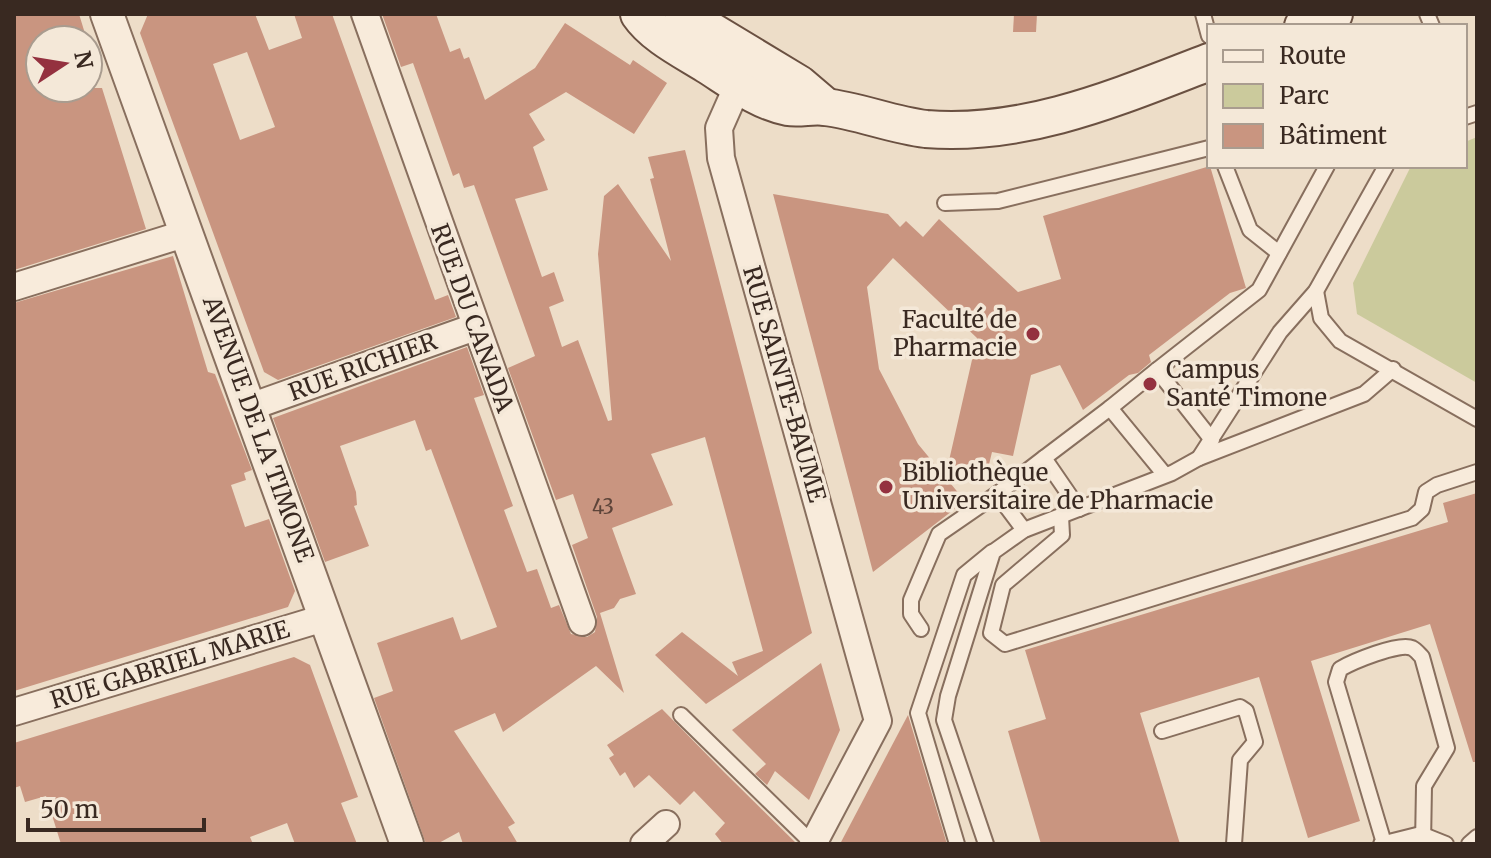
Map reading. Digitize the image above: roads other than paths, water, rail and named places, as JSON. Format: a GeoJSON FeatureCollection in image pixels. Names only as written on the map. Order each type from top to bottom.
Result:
{"type":"FeatureCollection","features":[{"type":"Feature","properties":{"kind":"main road"},"geometry":{"type":"LineString","coordinates":[[639,14],[673,43],[738,85],[788,107],[826,107],[873,120],[927,129],[975,129],[1023,123],[1100,105],[1207,63]]}},
{"type":"Feature","properties":{"kind":"main road"},"geometry":{"type":"LineString","coordinates":[[683,14],[799,84],[826,107]]}},
{"type":"Feature","properties":{"kind":"main road"},"geometry":{"type":"LineString","coordinates":[[1308,24],[1334,14]]}},
{"type":"Feature","properties":{"kind":"street","name":"AVENUE DE LA TIMONE"},"geometry":{"type":"LineString","coordinates":[[107,14],[407,844]]}},
{"type":"Feature","properties":{"kind":"street","name":"RUE DU CANADA"},"geometry":{"type":"LineString","coordinates":[[365,14],[582,622]]}},
{"type":"Feature","properties":{"kind":"street","name":"RUE SAINTE-BAUME"},"geometry":{"type":"LineString","coordinates":[[737,48],[738,85],[719,128],[721,158],[878,721],[813,844]]}},
{"type":"Feature","properties":{"kind":"street"},"geometry":{"type":"LineString","coordinates":[[14,287],[187,233]]}},
{"type":"Feature","properties":{"kind":"street","name":"RUE RICHIER"},"geometry":{"type":"LineString","coordinates":[[250,407],[475,327]]}},
{"type":"Feature","properties":{"kind":"street","name":"RUE GABRIEL MARIE"},"geometry":{"type":"LineString","coordinates":[[14,712],[327,617]]}},
{"type":"Feature","properties":{"kind":"street"},"geometry":{"type":"LineString","coordinates":[[644,844],[666,824]]}},
{"type":"Feature","properties":{"kind":"lane"},"geometry":{"type":"LineString","coordinates":[[945,203],[998,201],[1207,149]]}},
{"type":"Feature","properties":{"kind":"lane"},"geometry":{"type":"LineString","coordinates":[[1226,168],[1250,230],[1279,253]]}},
{"type":"Feature","properties":{"kind":"lane"},"geometry":{"type":"LineString","coordinates":[[921,629],[911,614],[911,600],[939,534],[1110,408],[1259,290],[1326,168]]}},
{"type":"Feature","properties":{"kind":"lane"},"geometry":{"type":"LineString","coordinates":[[1199,458],[1280,332],[1316,291],[1385,168]]}},
{"type":"Feature","properties":{"kind":"lane"},"geometry":{"type":"LineString","coordinates":[[1316,291],[1321,318],[1340,341],[1477,419]]}},
{"type":"Feature","properties":{"kind":"lane"},"geometry":{"type":"LineString","coordinates":[[957,844],[918,713],[964,575],[1024,530],[1364,394],[1393,369]]}},
{"type":"Feature","properties":{"kind":"lane"},"geometry":{"type":"LineString","coordinates":[[1157,370],[1212,440]]}},
{"type":"Feature","properties":{"kind":"lane"},"geometry":{"type":"LineString","coordinates":[[1110,408],[1165,475]]}},
{"type":"Feature","properties":{"kind":"lane"},"geometry":{"type":"LineString","coordinates":[[1044,458],[1079,509]]}},
{"type":"Feature","properties":{"kind":"lane"},"geometry":{"type":"LineString","coordinates":[[1061,516],[1062,535],[1003,585],[991,633],[1005,644],[1412,518],[1422,509],[1426,492],[1477,472]]}},
{"type":"Feature","properties":{"kind":"lane"},"geometry":{"type":"LineString","coordinates":[[997,494],[1024,530]]}},
{"type":"Feature","properties":{"kind":"lane"},"geometry":{"type":"LineString","coordinates":[[986,844],[944,720],[948,696],[993,552]]}},
{"type":"Feature","properties":{"kind":"lane"},"geometry":{"type":"LineString","coordinates":[[1422,839],[1424,786],[1447,748],[1422,657],[1412,648],[1401,647],[1349,664],[1340,669],[1336,682],[1383,844],[1422,839],[1446,844]]}},
{"type":"Feature","properties":{"kind":"lane"},"geometry":{"type":"LineString","coordinates":[[1162,731],[1240,707],[1246,711],[1255,742],[1240,760],[1234,844]]}},
{"type":"Feature","properties":{"kind":"lane"},"geometry":{"type":"LineString","coordinates":[[681,715],[813,844]]}},
{"type":"Feature","properties":{"kind":"lane"},"geometry":{"type":"LineString","coordinates":[[1469,844],[1477,837]]}},
{"type":"Feature","properties":{"kind":"place","name":"Faculté de Pharmacie"},"geometry":{"type":"Point","coordinates":[1033,334]}},
{"type":"Feature","properties":{"kind":"place","name":"Campus Santé Timone"},"geometry":{"type":"Point","coordinates":[1150,384]}},
{"type":"Feature","properties":{"kind":"place","name":"Bibliothèque Universitaire de Pharmacie"},"geometry":{"type":"Point","coordinates":[886,487]}}]}
